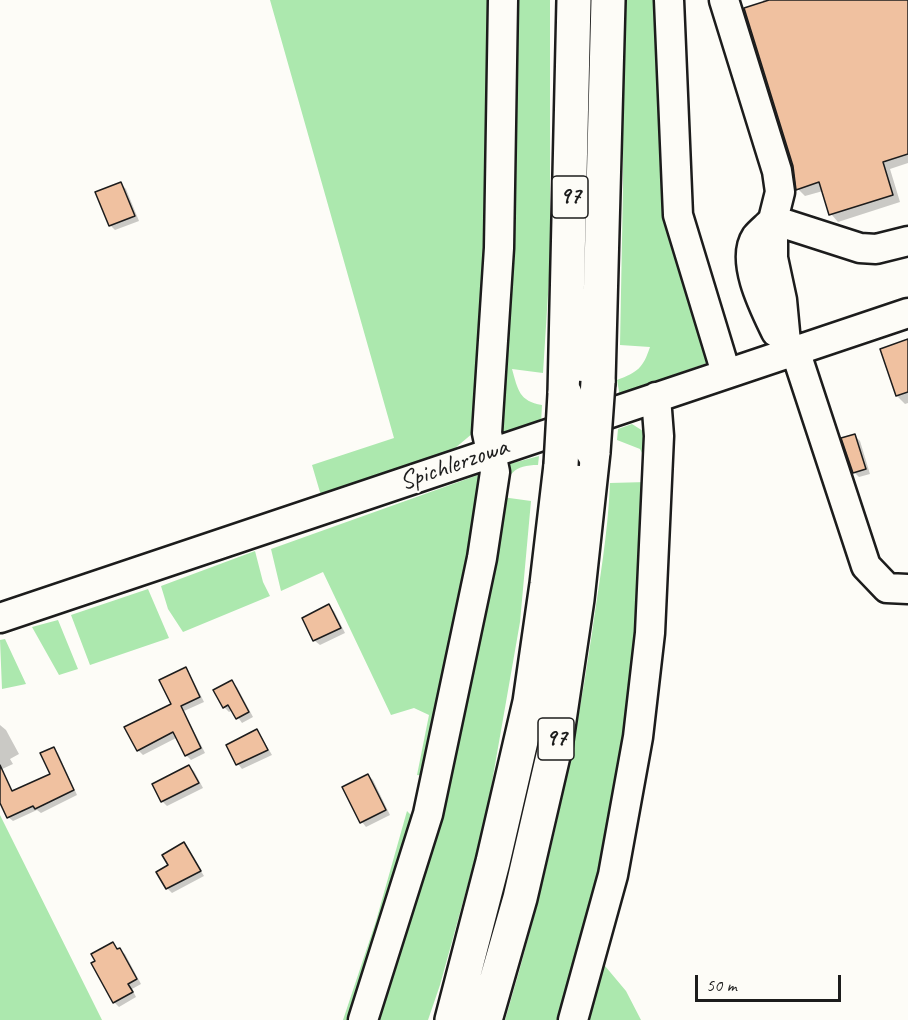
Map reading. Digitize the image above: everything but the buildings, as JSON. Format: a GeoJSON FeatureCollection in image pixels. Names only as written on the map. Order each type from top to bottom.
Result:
{"type":"FeatureCollection","features":[{"type":"Feature","properties":{"kind":"main road","name":"97"},"geometry":{"type":"LineString","coordinates":[[452,1020],[493,862],[530,702],[547,584],[561,465],[565,394],[574,0]]}},
{"type":"Feature","properties":{"kind":"main road","name":"97"},"geometry":{"type":"LineString","coordinates":[[485,1020],[519,898],[555,747],[577,599],[598,382],[608,0]]}},
{"type":"Feature","properties":{"kind":"street"},"geometry":{"type":"LineString","coordinates":[[363,1020],[428,814],[482,558],[495,472],[487,433],[499,248],[503,0]]}},
{"type":"Feature","properties":{"kind":"street"},"geometry":{"type":"LineString","coordinates":[[669,0],[678,214],[726,373]]}},
{"type":"Feature","properties":{"kind":"street"},"geometry":{"type":"LineString","coordinates":[[724,0],[777,171],[780,192],[773,220],[773,258],[791,352],[866,566],[887,588],[908,589]]}},
{"type":"Feature","properties":{"kind":"street"},"geometry":{"type":"LineString","coordinates":[[773,220],[860,248],[876,249],[908,241]]}},
{"type":"Feature","properties":{"kind":"street","name":"Spichlerzowa"},"geometry":{"type":"LineString","coordinates":[[0,618],[908,313]]}},
{"type":"Feature","properties":{"kind":"street"},"geometry":{"type":"LineString","coordinates":[[573,1020],[614,875],[638,737],[650,633],[659,436],[656,397]]}},
{"type":"Feature","properties":{"kind":"green space"},"geometry":{"type":"Polygon","coordinates":[[[270,0],[490,0],[491,183],[473,433],[448,454],[322,499],[312,465],[394,438],[270,0]]]}},
{"type":"Feature","properties":{"kind":"green space"},"geometry":{"type":"Polygon","coordinates":[[[508,0],[550,0],[550,263],[543,373],[512,369],[516,383],[524,397],[528,401],[542,405],[541,424],[509,435],[499,433],[508,0]]]}},
{"type":"Feature","properties":{"kind":"green space"},"geometry":{"type":"Polygon","coordinates":[[[623,0],[658,0],[710,362],[670,376],[668,382],[620,397],[617,380],[639,368],[650,347],[620,345],[623,0]]]}},
{"type":"Feature","properties":{"kind":"green space"},"geometry":{"type":"Polygon","coordinates":[[[632,424],[643,431],[646,439],[647,463],[640,449],[617,440],[618,429],[632,424]]]}},
{"type":"Feature","properties":{"kind":"green space"},"geometry":{"type":"Polygon","coordinates":[[[539,456],[538,465],[530,465],[513,472],[506,482],[502,497],[531,501],[520,622],[485,822],[440,985],[428,1020],[367,1020],[502,466],[539,456]]]}},
{"type":"Feature","properties":{"kind":"green space"},"geometry":{"type":"Polygon","coordinates":[[[478,475],[484,483],[427,776],[417,775],[429,715],[414,708],[391,715],[323,572],[281,591],[271,549],[478,475]]]}},
{"type":"Feature","properties":{"kind":"green space"},"geometry":{"type":"Polygon","coordinates":[[[647,482],[641,590],[630,706],[580,956],[562,1020],[505,1020],[556,828],[576,731],[603,558],[610,483],[647,482]]]}},
{"type":"Feature","properties":{"kind":"green space"},"geometry":{"type":"Polygon","coordinates":[[[255,551],[263,582],[270,596],[183,632],[168,609],[161,586],[255,551]]]}},
{"type":"Feature","properties":{"kind":"green space"},"geometry":{"type":"Polygon","coordinates":[[[148,589],[169,638],[90,665],[71,615],[148,589]]]}},
{"type":"Feature","properties":{"kind":"green space"},"geometry":{"type":"Polygon","coordinates":[[[58,620],[78,669],[59,675],[32,627],[58,620]]]}},
{"type":"Feature","properties":{"kind":"green space"},"geometry":{"type":"Polygon","coordinates":[[[5,639],[26,684],[2,689],[0,640],[5,639]]]}},
{"type":"Feature","properties":{"kind":"green space"},"geometry":{"type":"Polygon","coordinates":[[[407,811],[414,818],[352,1020],[343,1020],[376,921],[407,811]]]}},
{"type":"Feature","properties":{"kind":"green space"},"geometry":{"type":"Polygon","coordinates":[[[0,815],[102,1020],[0,1020],[0,815]]]}},
{"type":"Feature","properties":{"kind":"green space"},"geometry":{"type":"Polygon","coordinates":[[[600,960],[626,991],[641,1020],[585,1020],[600,960]]]}}]}
